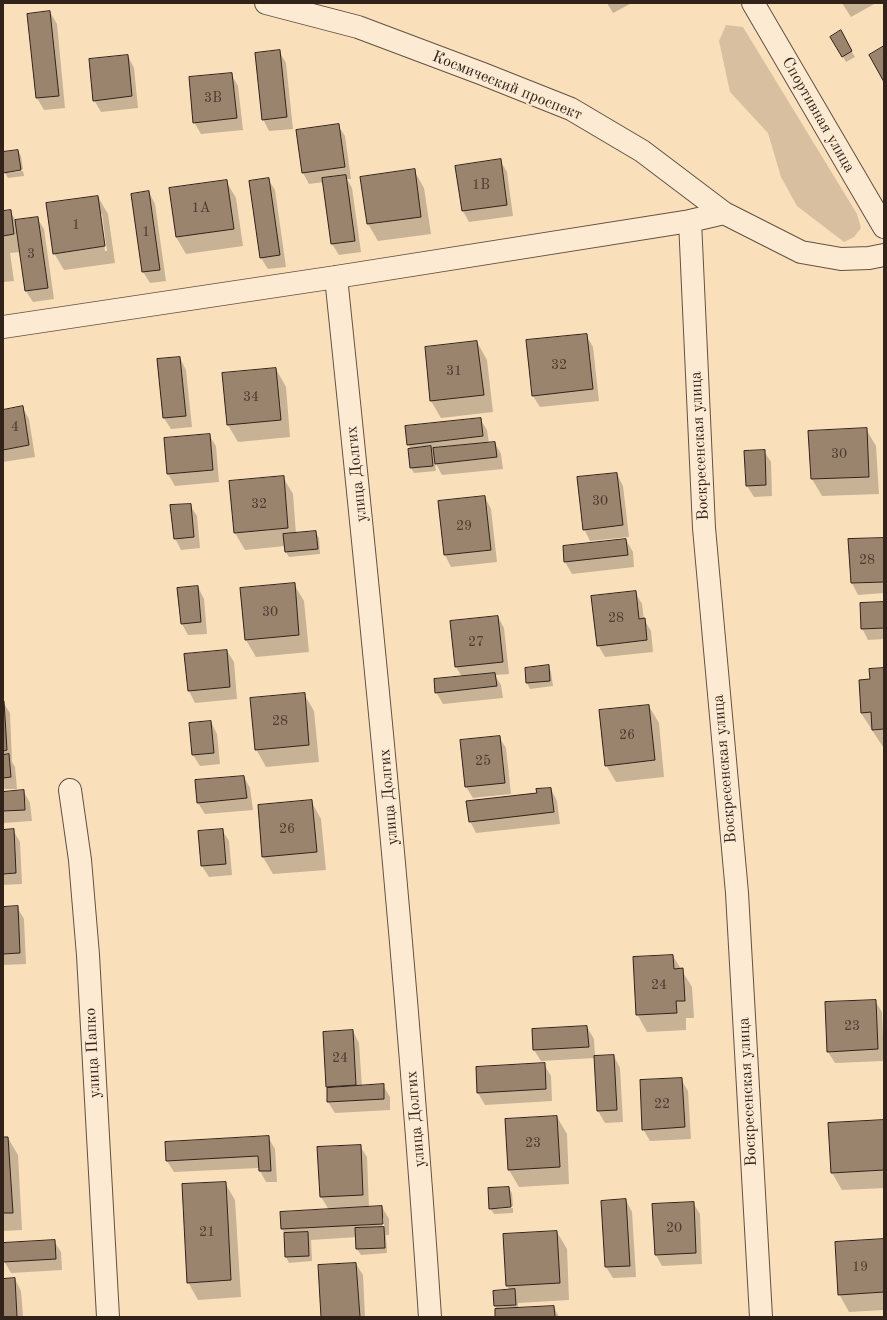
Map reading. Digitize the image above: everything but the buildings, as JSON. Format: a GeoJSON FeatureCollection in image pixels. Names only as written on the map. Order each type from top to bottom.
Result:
{"type":"FeatureCollection","features":[{"type":"Feature","properties":{"kind":"street","name":"Космический проспект"},"geometry":{"type":"LineString","coordinates":[[266,3],[358,27],[483,74],[571,110],[642,151],[724,213],[800,252],[841,259],[869,258],[884,255]]}},
{"type":"Feature","properties":{"kind":"street","name":"Спортивная улица"},"geometry":{"type":"LineString","coordinates":[[752,3],[884,227]]}},
{"type":"Feature","properties":{"kind":"street"},"geometry":{"type":"LineString","coordinates":[[3,327],[336,277],[690,221],[724,213]]}},
{"type":"Feature","properties":{"kind":"street","name":"Воскресенская улица"},"geometry":{"type":"LineString","coordinates":[[690,221],[704,528],[737,893],[761,1317]]}},
{"type":"Feature","properties":{"kind":"street","name":"улица Долгих"},"geometry":{"type":"LineString","coordinates":[[336,277],[378,677],[397,881],[430,1317]]}},
{"type":"Feature","properties":{"kind":"street","name":"улица Папко"},"geometry":{"type":"LineString","coordinates":[[70,790],[80,860],[88,955],[108,1317]]}},
{"type":"Feature","properties":{"kind":"shaded area"},"geometry":{"type":"Polygon","coordinates":[[[726,25],[743,27],[857,214],[861,228],[854,237],[844,242],[797,206],[781,177],[768,133],[730,92],[719,41],[726,25]]]}}]}
